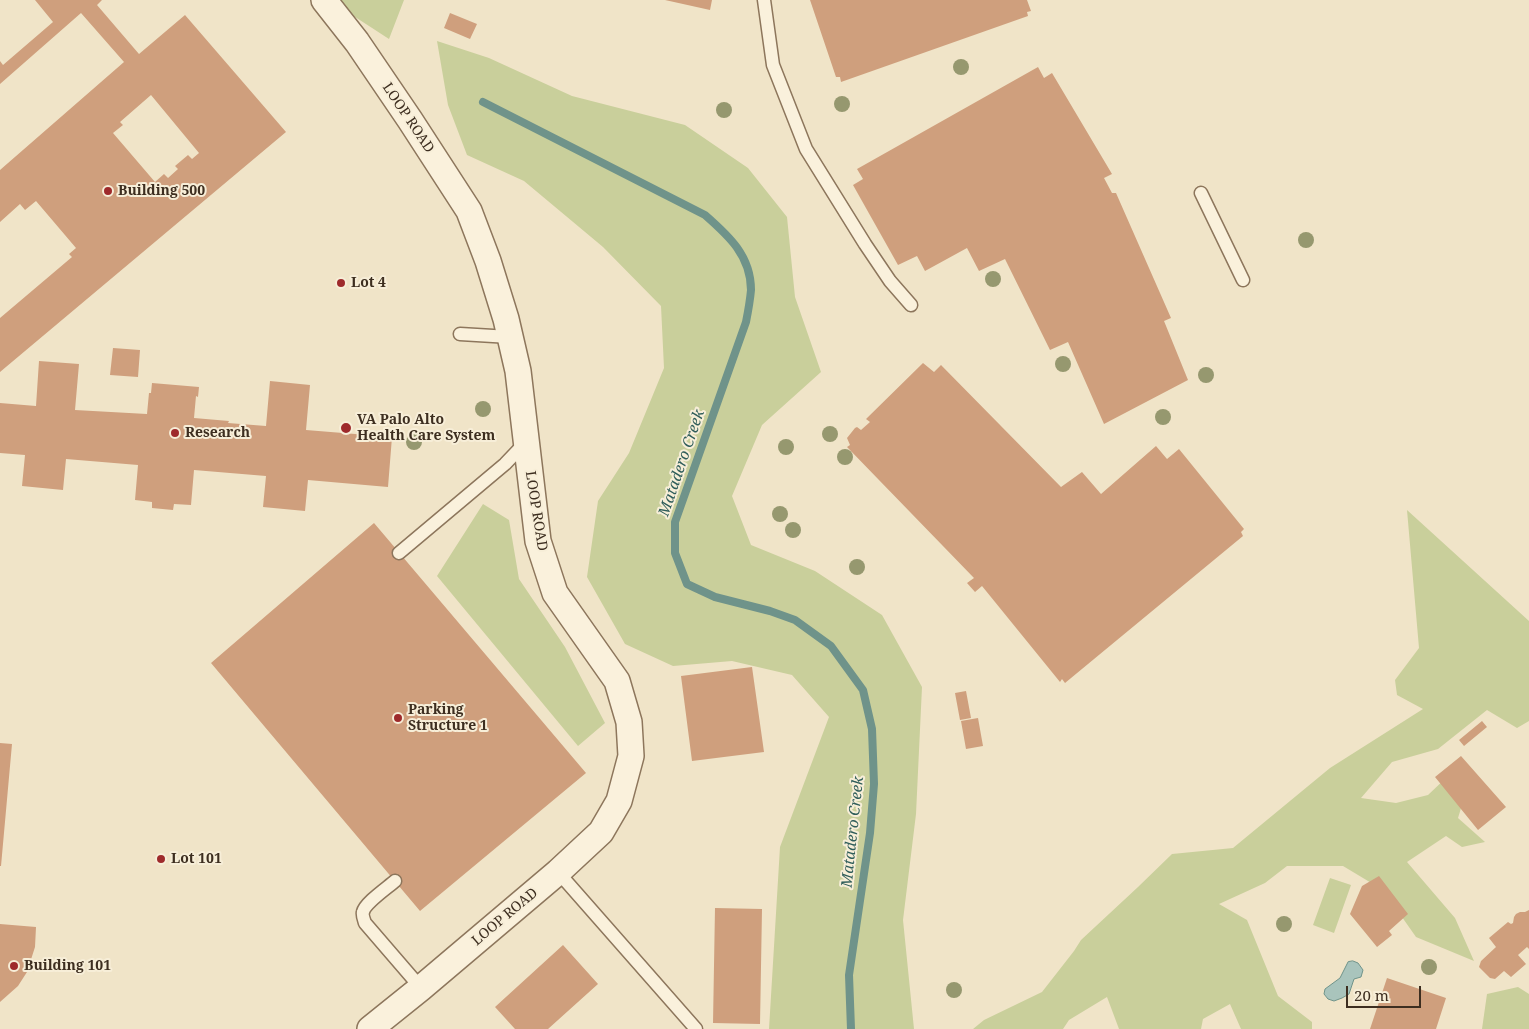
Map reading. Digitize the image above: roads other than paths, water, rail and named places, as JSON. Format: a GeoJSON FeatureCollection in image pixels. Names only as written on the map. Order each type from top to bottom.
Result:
{"type":"FeatureCollection","features":[{"type":"Feature","properties":{"kind":"street","name":"LOOP ROAD"},"geometry":{"type":"LineString","coordinates":[[324,0],[357,42],[469,211],[488,261],[506,319],[518,371],[538,541],[555,593],[616,681],[629,722],[631,756],[619,801],[601,832],[558,872],[370,1029]]}},
{"type":"Feature","properties":{"kind":"lane"},"geometry":{"type":"LineString","coordinates":[[764,0],[773,65],[806,149],[865,244],[890,281],[911,305]]}},
{"type":"Feature","properties":{"kind":"lane"},"geometry":{"type":"LineString","coordinates":[[1201,193],[1242,280]]}},
{"type":"Feature","properties":{"kind":"lane"},"geometry":{"type":"LineString","coordinates":[[460,334],[510,337]]}},
{"type":"Feature","properties":{"kind":"lane"},"geometry":{"type":"LineString","coordinates":[[400,553],[501,468],[526,442]]}},
{"type":"Feature","properties":{"kind":"lane"},"geometry":{"type":"LineString","coordinates":[[558,872],[696,1029]]}},
{"type":"Feature","properties":{"kind":"lane"},"geometry":{"type":"LineString","coordinates":[[394,880],[365,906],[362,912],[363,917],[365,923],[421,988]]}},
{"type":"Feature","properties":{"kind":"water"},"geometry":{"type":"Polygon","coordinates":[[[1348,962],[1358,963],[1363,970],[1361,977],[1354,979],[1349,994],[1334,1001],[1328,999],[1324,994],[1325,989],[1340,978],[1348,962]]]}},
{"type":"Feature","properties":{"kind":"waterway","name":"Matadero Creek"},"geometry":{"type":"LineString","coordinates":[[483,102],[705,215],[730,239],[743,257],[747,267],[751,290],[746,322],[675,522],[675,553],[687,584],[715,597],[770,611],[795,620],[831,646],[863,690],[872,729],[874,784],[870,833],[849,975],[851,1029]]}},
{"type":"Feature","properties":{"kind":"place","name":"Building 500"},"geometry":{"type":"Point","coordinates":[108,191]}},
{"type":"Feature","properties":{"kind":"place","name":"Lot 4"},"geometry":{"type":"Point","coordinates":[341,283]}},
{"type":"Feature","properties":{"kind":"place","name":"VA Palo Alto Health Care System"},"geometry":{"type":"Point","coordinates":[346,428]}},
{"type":"Feature","properties":{"kind":"place","name":"Research"},"geometry":{"type":"Point","coordinates":[175,433]}},
{"type":"Feature","properties":{"kind":"place","name":"Parking Structure 1"},"geometry":{"type":"Point","coordinates":[398,718]}},
{"type":"Feature","properties":{"kind":"place","name":"Lot 101"},"geometry":{"type":"Point","coordinates":[161,859]}},
{"type":"Feature","properties":{"kind":"place","name":"Building 101"},"geometry":{"type":"Point","coordinates":[14,966]}}]}
